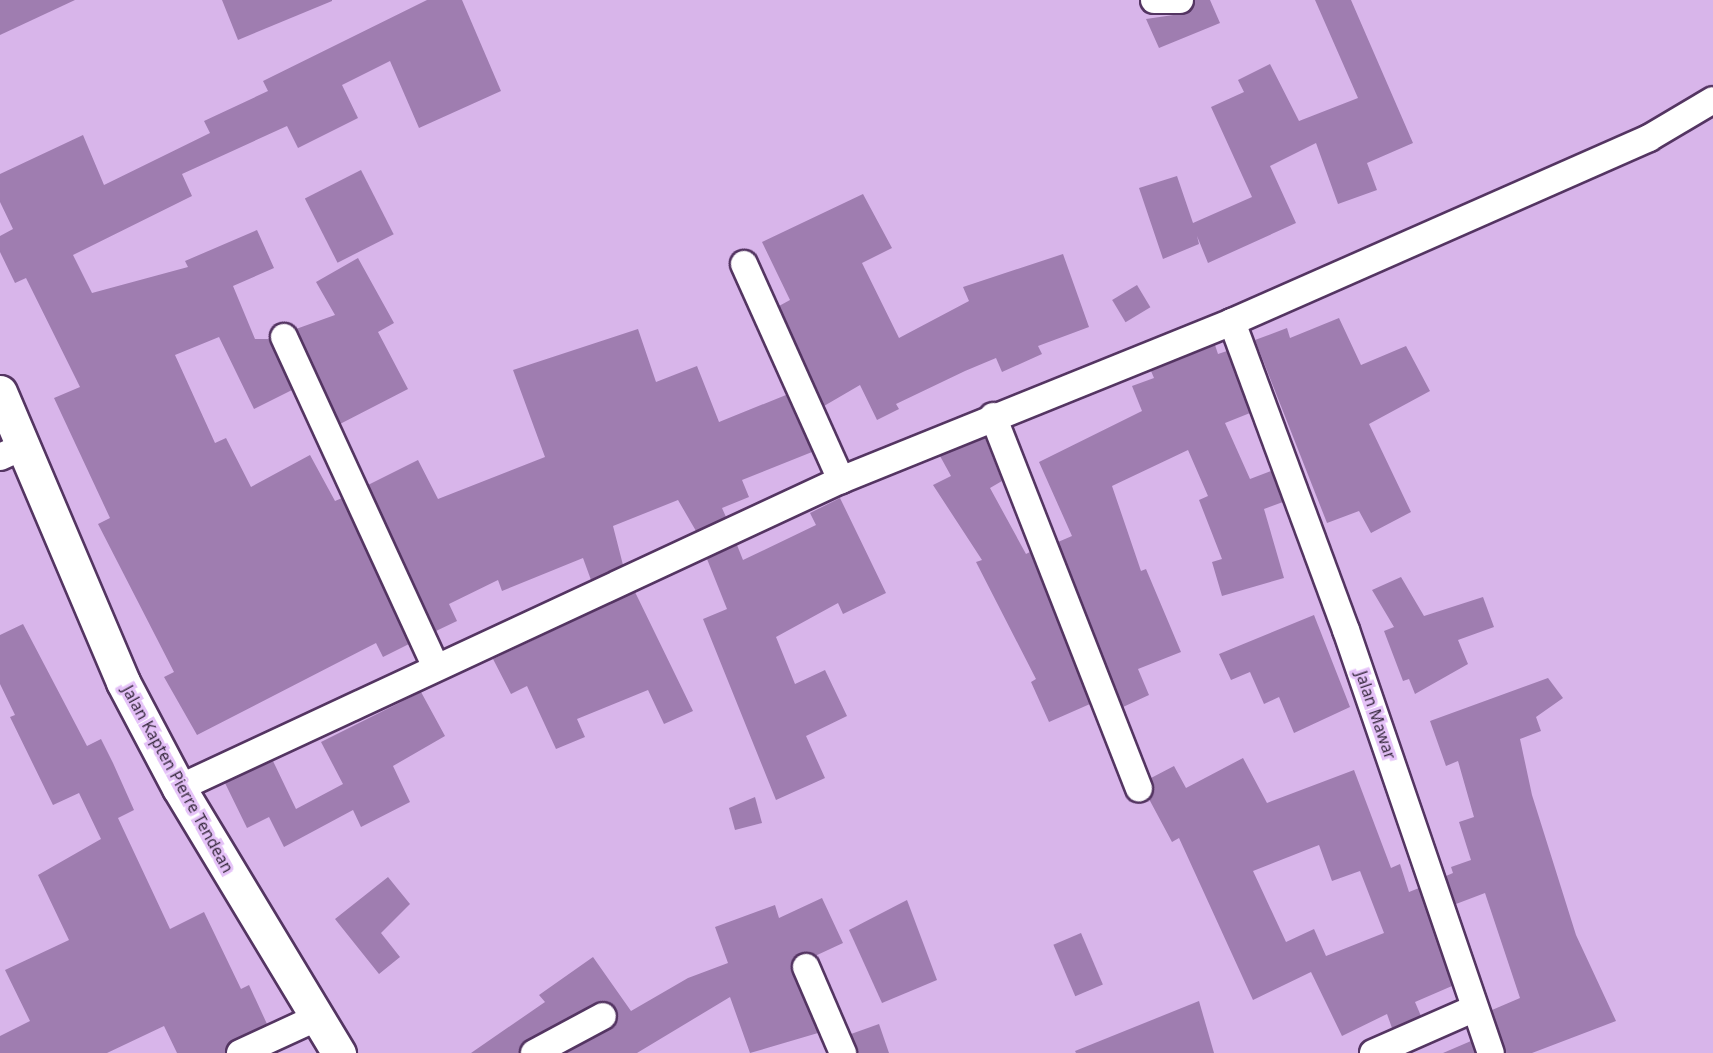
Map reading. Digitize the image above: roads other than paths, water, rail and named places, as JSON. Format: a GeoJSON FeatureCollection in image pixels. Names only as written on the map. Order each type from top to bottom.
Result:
{"type":"FeatureCollection","features":[{"type":"Feature","properties":{"kind":"main road","name":"Jalan Kapten Pierre Tendean"},"geometry":{"type":"LineString","coordinates":[[0,392],[11,452],[123,682],[179,788],[339,1053]]}},
{"type":"Feature","properties":{"kind":"street"},"geometry":{"type":"LineString","coordinates":[[1154,0],[1180,0]]}},
{"type":"Feature","properties":{"kind":"street"},"geometry":{"type":"LineString","coordinates":[[179,788],[435,665],[841,480],[993,416],[1232,322],[1649,138],[1713,100]]}},
{"type":"Feature","properties":{"kind":"street"},"geometry":{"type":"LineString","coordinates":[[744,264],[841,480]]}},
{"type":"Feature","properties":{"kind":"street","name":"Jalan Mawar"},"geometry":{"type":"LineString","coordinates":[[1232,322],[1346,630],[1473,1009],[1491,1053]]}},
{"type":"Feature","properties":{"kind":"street"},"geometry":{"type":"LineString","coordinates":[[284,337],[435,665]]}},
{"type":"Feature","properties":{"kind":"street"},"geometry":{"type":"LineString","coordinates":[[993,416],[1139,788]]}},
{"type":"Feature","properties":{"kind":"street"},"geometry":{"type":"LineString","coordinates":[[806,967],[843,1053]]}},
{"type":"Feature","properties":{"kind":"street"},"geometry":{"type":"LineString","coordinates":[[1373,1053],[1473,1009]]}},
{"type":"Feature","properties":{"kind":"street"},"geometry":{"type":"LineString","coordinates":[[534,1053],[603,1016]]}},
{"type":"Feature","properties":{"kind":"street"},"geometry":{"type":"LineString","coordinates":[[240,1053],[316,1018]]}}]}
